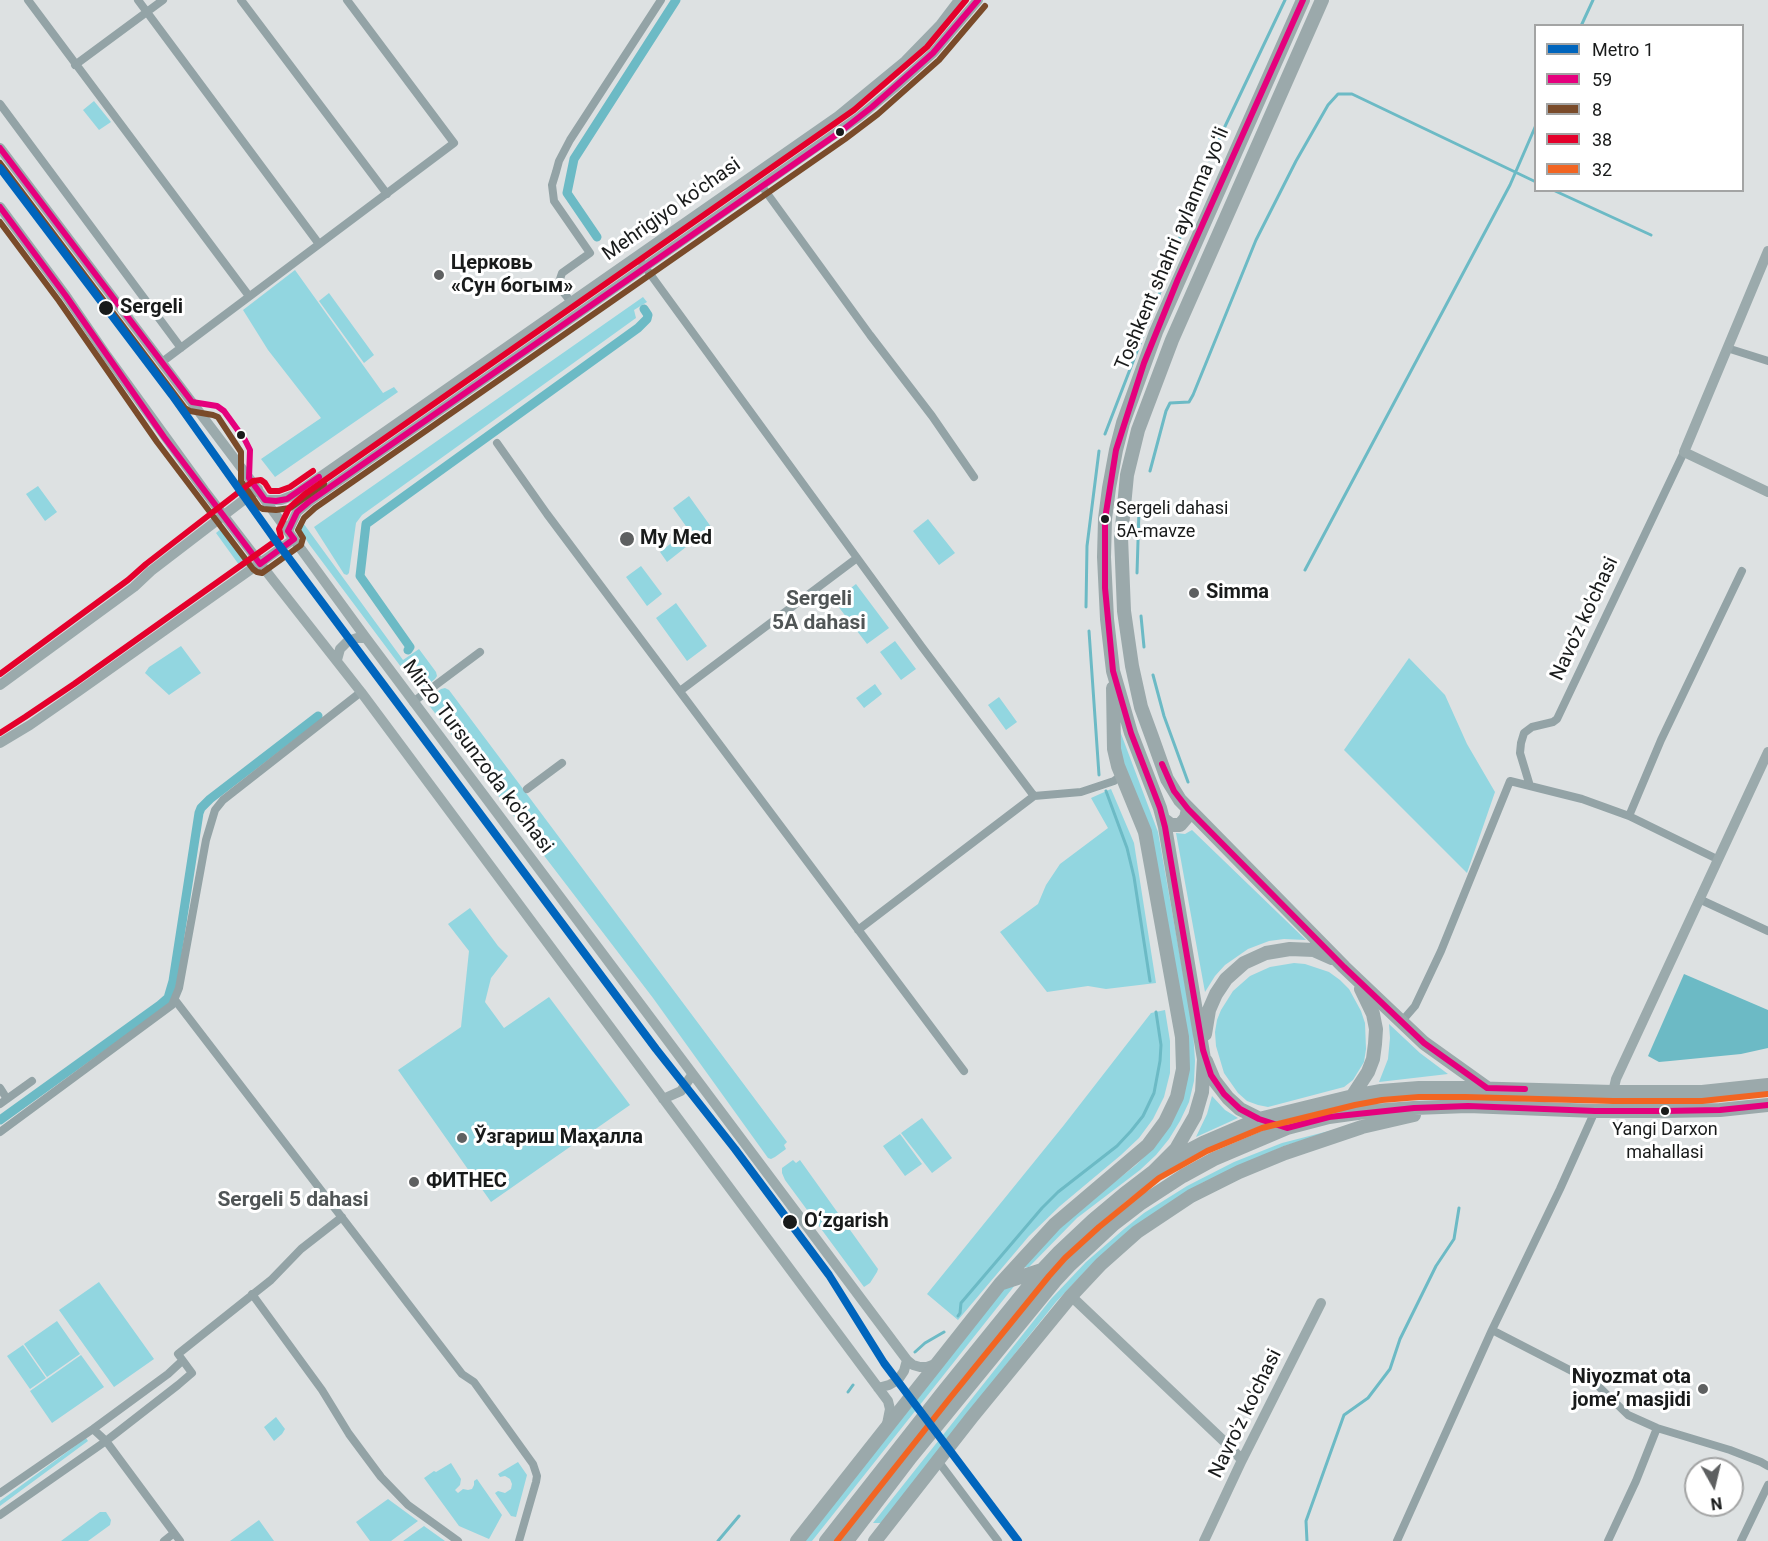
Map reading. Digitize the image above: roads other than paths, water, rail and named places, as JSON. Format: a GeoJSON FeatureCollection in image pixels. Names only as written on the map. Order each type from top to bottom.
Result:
{"type":"FeatureCollection","features":[{"type":"Feature","properties":{"kind":"highway","name":"Toshkent shahri aylanma yoʻli"},"geometry":{"type":"LineString","coordinates":[[1287,1128],[1259,1119],[1240,1109],[1221,1089],[1211,1074],[1203,1050],[1163,819],[1131,733],[1113,671],[1107,619],[1104,556],[1109,488],[1116,450],[1132,395],[1178,279],[1302,0]]}},
{"type":"Feature","properties":{"kind":"highway","name":"Toshkent shahri aylanma yoʻli"},"geometry":{"type":"LineString","coordinates":[[1322,0],[1158,372],[1138,430],[1125,489],[1120,555],[1132,666],[1141,707],[1167,779],[1188,809],[1344,967],[1424,1043],[1488,1088]]}},
{"type":"Feature","properties":{"kind":"highway"},"geometry":{"type":"LineString","coordinates":[[1223,178],[1229,188],[1240,186]]}},
{"type":"Feature","properties":{"kind":"highway"},"geometry":{"type":"LineString","coordinates":[[1178,279],[1190,278],[1194,281],[1195,286]]}},
{"type":"Feature","properties":{"kind":"highway"},"geometry":{"type":"LineString","coordinates":[[797,1541],[1000,1284],[1055,1224],[1148,1145],[1168,1117],[1180,1086],[1183,1064],[1182,1037],[1148,844],[1116,758],[1113,741],[1113,671]]}},
{"type":"Feature","properties":{"kind":"highway"},"geometry":{"type":"LineString","coordinates":[[1163,819],[1171,825],[1180,825],[1186,818],[1188,809]]}},
{"type":"Feature","properties":{"kind":"highway","name":"Toshkent shahri aylanma yoʻli"},"geometry":{"type":"LineString","coordinates":[[1154,1171],[1176,1149],[1195,1116],[1203,1083],[1203,1050],[1207,1018],[1213,1000],[1226,979],[1250,960],[1272,951],[1302,948],[1326,954],[1344,967],[1366,997],[1373,1014],[1376,1044],[1372,1064],[1353,1096],[1329,1117]]}},
{"type":"Feature","properties":{"kind":"highway"},"geometry":{"type":"LineString","coordinates":[[826,1541],[1042,1270],[1093,1220],[1154,1171],[1182,1154],[1259,1119],[1381,1091],[1419,1088],[1488,1088],[1702,1092],[1768,1085]]}},
{"type":"Feature","properties":{"kind":"highway"},"geometry":{"type":"LineString","coordinates":[[849,1539],[911,1457],[1055,1281],[1084,1251],[1140,1204],[1183,1176],[1232,1151],[1287,1128],[1329,1117],[1413,1108],[1468,1106],[1595,1112],[1700,1111],[1768,1104]]}},
{"type":"Feature","properties":{"kind":"highway"},"geometry":{"type":"LineString","coordinates":[[875,1541],[1071,1296],[1101,1264],[1137,1232],[1191,1196],[1239,1172],[1285,1153],[1353,1130],[1406,1116],[1468,1106]]}},
{"type":"Feature","properties":{"kind":"highway"},"geometry":{"type":"LineString","coordinates":[[1000,1284],[1042,1270]]}},
{"type":"Feature","properties":{"kind":"highway"},"geometry":{"type":"LineString","coordinates":[[849,1539],[888,1525]]}},
{"type":"Feature","properties":{"kind":"main road","name":"Mehrigiyo ko'chasi"},"geometry":{"type":"LineString","coordinates":[[266,500],[281,500],[294,495],[838,116],[905,61],[940,25],[959,0]]}},
{"type":"Feature","properties":{"kind":"main road","name":"Mehrigiyo ko'chasi"},"geometry":{"type":"LineString","coordinates":[[0,743],[30,725],[260,564],[291,535],[294,517],[310,501],[840,132],[933,53],[978,0]]}},
{"type":"Feature","properties":{"kind":"main road","name":"Mirzo Tursunzoda ko'chasi"},"geometry":{"type":"LineString","coordinates":[[0,148],[258,489],[413,702],[907,1360]]}},
{"type":"Feature","properties":{"kind":"main road"},"geometry":{"type":"LineString","coordinates":[[0,207],[165,437],[260,564],[337,660],[888,1401],[889,1419],[883,1432]]}},
{"type":"Feature","properties":{"kind":"main road","name":"Navo'z ko'chasi"},"geometry":{"type":"LineString","coordinates":[[1684,452],[1768,251]]}},
{"type":"Feature","properties":{"kind":"main road"},"geometry":{"type":"LineString","coordinates":[[1684,452],[1768,492]]}},
{"type":"Feature","properties":{"kind":"main road"},"geometry":{"type":"LineString","coordinates":[[0,685],[134,588],[151,571],[258,489]]}},
{"type":"Feature","properties":{"kind":"main road"},"geometry":{"type":"LineString","coordinates":[[337,660],[340,649],[348,641],[366,638]]}},
{"type":"Feature","properties":{"kind":"main road"},"geometry":{"type":"LineString","coordinates":[[1613,1092],[1616,1079],[1768,752]]}},
{"type":"Feature","properties":{"kind":"main road"},"geometry":{"type":"LineString","coordinates":[[663,1099],[681,1091],[692,1075]]}},
{"type":"Feature","properties":{"kind":"main road"},"geometry":{"type":"LineString","coordinates":[[1071,1296],[1242,1460]]}},
{"type":"Feature","properties":{"kind":"main road","name":"Navro'z ko'chasi"},"geometry":{"type":"LineString","coordinates":[[1204,1541],[1321,1303]]}},
{"type":"Feature","properties":{"kind":"main road"},"geometry":{"type":"LineString","coordinates":[[878,1388],[889,1386],[898,1380],[907,1360],[920,1367],[938,1363]]}},
{"type":"Feature","properties":{"kind":"street"},"geometry":{"type":"LineString","coordinates":[[28,0],[249,296]]}},
{"type":"Feature","properties":{"kind":"street"},"geometry":{"type":"LineString","coordinates":[[138,0],[319,244]]}},
{"type":"Feature","properties":{"kind":"street"},"geometry":{"type":"LineString","coordinates":[[75,64],[163,0]]}},
{"type":"Feature","properties":{"kind":"street"},"geometry":{"type":"LineString","coordinates":[[241,0],[387,194]]}},
{"type":"Feature","properties":{"kind":"street"},"geometry":{"type":"LineString","coordinates":[[162,362],[454,143],[347,0]]}},
{"type":"Feature","properties":{"kind":"street"},"geometry":{"type":"LineString","coordinates":[[571,302],[560,288],[562,273],[590,253],[554,201],[552,184],[559,161],[570,140],[661,0]]}},
{"type":"Feature","properties":{"kind":"street"},"geometry":{"type":"LineString","coordinates":[[0,104],[181,348]]}},
{"type":"Feature","properties":{"kind":"street"},"geometry":{"type":"LineString","coordinates":[[761,185],[932,416],[974,477]]}},
{"type":"Feature","properties":{"kind":"street"},"geometry":{"type":"LineString","coordinates":[[637,256],[1034,796]]}},
{"type":"Feature","properties":{"kind":"street"},"geometry":{"type":"LineString","coordinates":[[1726,348],[1768,362]]}},
{"type":"Feature","properties":{"kind":"street"},"geometry":{"type":"LineString","coordinates":[[497,443],[547,514],[964,1071]]}},
{"type":"Feature","properties":{"kind":"street","name":"Navo'z ko'chasi"},"geometry":{"type":"LineString","coordinates":[[1530,786],[1520,753],[1524,733],[1532,727],[1557,719],[1684,452]]}},
{"type":"Feature","properties":{"kind":"street"},"geometry":{"type":"LineString","coordinates":[[680,691],[857,558]]}},
{"type":"Feature","properties":{"kind":"street"},"geometry":{"type":"LineString","coordinates":[[1629,816],[1661,740],[1742,571]]}},
{"type":"Feature","properties":{"kind":"street"},"geometry":{"type":"LineString","coordinates":[[413,702],[480,652]]}},
{"type":"Feature","properties":{"kind":"street"},"geometry":{"type":"LineString","coordinates":[[0,1132],[167,1009],[175,1000],[206,840],[215,810],[223,800],[361,692]]}},
{"type":"Feature","properties":{"kind":"street"},"geometry":{"type":"LineString","coordinates":[[527,789],[562,763]]}},
{"type":"Feature","properties":{"kind":"street"},"geometry":{"type":"LineString","coordinates":[[858,930],[1034,796],[1082,792],[1114,781],[1122,775]]}},
{"type":"Feature","properties":{"kind":"street"},"geometry":{"type":"LineString","coordinates":[[1402,1021],[1415,1006],[1441,951],[1510,782],[1582,799],[1629,816],[1717,859]]}},
{"type":"Feature","properties":{"kind":"street"},"geometry":{"type":"LineString","coordinates":[[1699,899],[1768,931]]}},
{"type":"Feature","properties":{"kind":"street"},"geometry":{"type":"LineString","coordinates":[[175,1000],[462,1374],[474,1382],[532,1464],[537,1476],[536,1482],[519,1541]]}},
{"type":"Feature","properties":{"kind":"street"},"geometry":{"type":"LineString","coordinates":[[0,1088],[3,1101],[32,1081]]}},
{"type":"Feature","properties":{"kind":"street"},"geometry":{"type":"LineString","coordinates":[[1397,1541],[1492,1330],[1595,1112]]}},
{"type":"Feature","properties":{"kind":"street"},"geometry":{"type":"LineString","coordinates":[[0,1515],[106,1441],[178,1385],[192,1372],[178,1354],[271,1280],[301,1249],[342,1217]]}},
{"type":"Feature","properties":{"kind":"street"},"geometry":{"type":"LineString","coordinates":[[252,1294],[322,1390],[349,1434],[381,1478],[408,1505],[458,1541]]}},
{"type":"Feature","properties":{"kind":"street"},"geometry":{"type":"LineString","coordinates":[[1492,1330],[1595,1383],[1628,1415],[1657,1428],[1730,1450],[1768,1466]]}},
{"type":"Feature","properties":{"kind":"street"},"geometry":{"type":"LineString","coordinates":[[0,1493],[93,1429],[168,1374],[182,1361]]}},
{"type":"Feature","properties":{"kind":"street"},"geometry":{"type":"LineString","coordinates":[[1608,1541],[1657,1428]]}},
{"type":"Feature","properties":{"kind":"street"},"geometry":{"type":"LineString","coordinates":[[93,1429],[106,1441],[180,1541]]}},
{"type":"Feature","properties":{"kind":"street"},"geometry":{"type":"LineString","coordinates":[[938,1461],[998,1541]]}},
{"type":"Feature","properties":{"kind":"street"},"geometry":{"type":"LineString","coordinates":[[1740,1541],[1768,1485]]}},
{"type":"Feature","properties":{"kind":"street"},"geometry":{"type":"LineString","coordinates":[[164,1541],[174,1533]]}},
{"type":"Feature","properties":{"kind":"waterway"},"geometry":{"type":"LineString","coordinates":[[597,237],[567,193],[574,159],[676,0]]}},
{"type":"Feature","properties":{"kind":"waterway"},"geometry":{"type":"LineString","coordinates":[[1209,160],[1285,0]]}},
{"type":"Feature","properties":{"kind":"waterway"},"geometry":{"type":"LineString","coordinates":[[1582,24],[1593,0]]}},
{"type":"Feature","properties":{"kind":"waterway"},"geometry":{"type":"LineString","coordinates":[[1150,471],[1166,411],[1170,403],[1189,402],[1193,395],[1256,240],[1296,161],[1328,105],[1338,94],[1352,94],[1534,181]]}},
{"type":"Feature","properties":{"kind":"waterway"},"geometry":{"type":"LineString","coordinates":[[1305,570],[1510,185],[1534,130]]}},
{"type":"Feature","properties":{"kind":"waterway"},"geometry":{"type":"LineString","coordinates":[[1105,434],[1202,177]]}},
{"type":"Feature","properties":{"kind":"waterway"},"geometry":{"type":"LineString","coordinates":[[1557,192],[1651,235]]}},
{"type":"Feature","properties":{"kind":"waterway"},"geometry":{"type":"LineString","coordinates":[[408,650],[410,647],[360,576],[366,524],[638,328],[647,319],[648,315],[644,309]]}},
{"type":"Feature","properties":{"kind":"waterway"},"geometry":{"type":"LineString","coordinates":[[1086,607],[1087,546],[1099,451]]}},
{"type":"Feature","properties":{"kind":"waterway"},"geometry":{"type":"LineString","coordinates":[[1137,573],[1139,510]]}},
{"type":"Feature","properties":{"kind":"waterway"},"geometry":{"type":"LineString","coordinates":[[1141,616],[1144,647]]}},
{"type":"Feature","properties":{"kind":"waterway"},"geometry":{"type":"LineString","coordinates":[[1089,631],[1099,775]]}},
{"type":"Feature","properties":{"kind":"waterway"},"geometry":{"type":"LineString","coordinates":[[1153,675],[1164,716],[1188,782]]}},
{"type":"Feature","properties":{"kind":"waterway"},"geometry":{"type":"LineString","coordinates":[[0,1120],[168,998],[173,981],[201,808],[318,716]]}},
{"type":"Feature","properties":{"kind":"waterway"},"geometry":{"type":"LineString","coordinates":[[1106,791],[1127,848],[1134,877],[1150,981]]}},
{"type":"Feature","properties":{"kind":"waterway"},"geometry":{"type":"LineString","coordinates":[[958,1316],[961,1303],[1042,1208],[1058,1192],[1117,1146],[1143,1116],[1154,1093],[1160,1061],[1161,1045],[1156,1012]]}},
{"type":"Feature","properties":{"kind":"waterway"},"geometry":{"type":"LineString","coordinates":[[1307,1541],[1306,1521],[1344,1415],[1368,1398],[1390,1369],[1400,1339],[1436,1266],[1454,1239],[1459,1208]]}},
{"type":"Feature","properties":{"kind":"waterway"},"geometry":{"type":"LineString","coordinates":[[915,1352],[944,1332]]}},
{"type":"Feature","properties":{"kind":"waterway"},"geometry":{"type":"LineString","coordinates":[[848,1392],[853,1385]]}},
{"type":"Feature","properties":{"kind":"waterway"},"geometry":{"type":"LineString","coordinates":[[718,1541],[739,1516]]}},
{"type":"Feature","properties":{"kind":"metro line","name":"1"},"geometry":{"type":"LineString","coordinates":[[0,168],[172,395],[273,537],[656,1049],[735,1149],[829,1275],[884,1363],[1018,1541]]}},
{"type":"Feature","properties":{"kind":"place","name":"Церковь «Сун богым»"},"geometry":{"type":"Point","coordinates":[439,275]}},
{"type":"Feature","properties":{"kind":"place","name":"Sergeli"},"geometry":{"type":"Point","coordinates":[106,308]}},
{"type":"Feature","properties":{"kind":"place","name":"Sergeli dahasi 5A-mavze"},"geometry":{"type":"Point","coordinates":[1105,519]}},
{"type":"Feature","properties":{"kind":"place","name":"My Med"},"geometry":{"type":"Point","coordinates":[627,539]}},
{"type":"Feature","properties":{"kind":"place","name":"Simma"},"geometry":{"type":"Point","coordinates":[1194,593]}},
{"type":"Feature","properties":{"kind":"place","name":"Yangi Darxon mahallasi"},"geometry":{"type":"Point","coordinates":[1665,1111]}},
{"type":"Feature","properties":{"kind":"place","name":"Ўзгариш Маҳалла"},"geometry":{"type":"Point","coordinates":[462,1138]}},
{"type":"Feature","properties":{"kind":"place","name":"ФИТНЕС"},"geometry":{"type":"Point","coordinates":[414,1182]}},
{"type":"Feature","properties":{"kind":"place","name":"O‘zgarish"},"geometry":{"type":"Point","coordinates":[790,1222]}},
{"type":"Feature","properties":{"kind":"place","name":"Niyozmat ota jome’ masjidi"},"geometry":{"type":"Point","coordinates":[1703,1389]}},
{"type":"Feature","properties":{"kind":"district","name":"Sergeli 5A dahasi"},"geometry":{"type":"Point","coordinates":[819,612]}},
{"type":"Feature","properties":{"kind":"district","name":"Sergeli 5 dahasi"},"geometry":{"type":"Point","coordinates":[293,1201]}}]}
